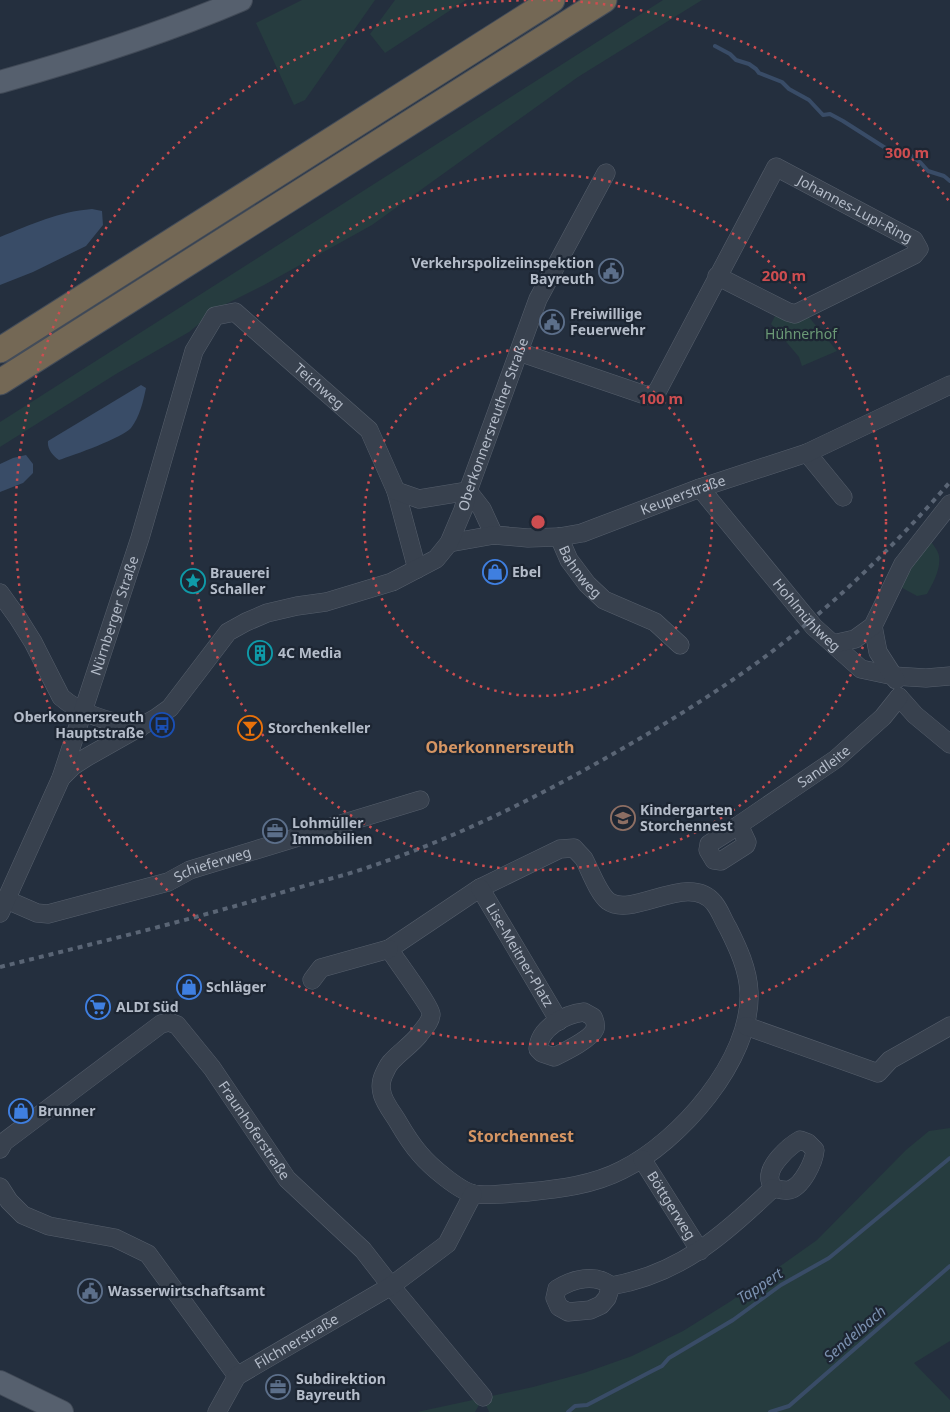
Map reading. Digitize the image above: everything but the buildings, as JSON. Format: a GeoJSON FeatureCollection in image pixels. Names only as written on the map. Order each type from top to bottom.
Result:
{"type":"FeatureCollection","features":[{"type":"Feature","properties":{"kind":"highway"},"geometry":{"type":"LineString","coordinates":[[0,350],[552,0]]}},
{"type":"Feature","properties":{"kind":"highway"},"geometry":{"type":"LineString","coordinates":[[0,382],[604,0]]}},
{"type":"Feature","properties":{"kind":"main road"},"geometry":{"type":"LineString","coordinates":[[208,14],[231,0]]}},
{"type":"Feature","properties":{"kind":"main road"},"geometry":{"type":"LineString","coordinates":[[0,82],[80,60],[146,38],[241,0]]}},
{"type":"Feature","properties":{"kind":"main road"},"geometry":{"type":"LineString","coordinates":[[0,1382],[62,1412]]}},
{"type":"Feature","properties":{"kind":"street","name":"Johannes-Lupi-Ring"},"geometry":{"type":"LineString","coordinates":[[520,352],[645,395],[653,395],[658,390],[717,276],[776,167],[914,240],[919,249],[914,256],[795,314],[717,276]]}},
{"type":"Feature","properties":{"kind":"street","name":"Oberkonnersreuther Straße"},"geometry":{"type":"LineString","coordinates":[[61,778],[73,766],[87,757],[140,728],[170,708],[228,632],[267,613],[326,602],[392,582],[436,558],[449,543],[463,510],[468,491],[538,298],[606,173]]}},
{"type":"Feature","properties":{"kind":"street","name":"Teichweg"},"geometry":{"type":"LineString","coordinates":[[216,316],[235,312],[369,430],[396,491],[417,569]]}},
{"type":"Feature","properties":{"kind":"street","name":"Nürnberger Straße"},"geometry":{"type":"LineString","coordinates":[[3,906],[61,778],[140,538],[194,351],[216,316]]}},
{"type":"Feature","properties":{"kind":"street","name":"Keuperstraße"},"geometry":{"type":"LineString","coordinates":[[559,537],[582,533],[700,488],[808,453],[950,385]]}},
{"type":"Feature","properties":{"kind":"street"},"geometry":{"type":"LineString","coordinates":[[808,453],[844,498]]}},
{"type":"Feature","properties":{"kind":"street","name":"Hohlmühlweg"},"geometry":{"type":"LineString","coordinates":[[700,488],[814,627],[861,669],[894,676],[926,678],[950,676]]}},
{"type":"Feature","properties":{"kind":"street"},"geometry":{"type":"LineString","coordinates":[[396,491],[419,499],[468,491],[482,509],[494,535],[449,543]]}},
{"type":"Feature","properties":{"kind":"street"},"geometry":{"type":"LineString","coordinates":[[833,644],[855,639],[874,626],[903,564],[950,504]]}},
{"type":"Feature","properties":{"kind":"street","name":"Bahnweg"},"geometry":{"type":"LineString","coordinates":[[494,535],[528,538],[559,537],[569,560],[587,584],[604,600],[655,622],[680,646]]}},
{"type":"Feature","properties":{"kind":"street"},"geometry":{"type":"LineString","coordinates":[[0,593],[33,642],[61,697],[83,711],[140,728]]}},
{"type":"Feature","properties":{"kind":"street"},"geometry":{"type":"LineString","coordinates":[[874,626],[878,652],[894,676],[898,687],[898,697],[915,715],[950,744]]}},
{"type":"Feature","properties":{"kind":"street","name":"Sandleite"},"geometry":{"type":"LineString","coordinates":[[739,825],[836,759],[883,717],[898,697]]}},
{"type":"Feature","properties":{"kind":"street","name":"Schieferweg"},"geometry":{"type":"LineString","coordinates":[[3,906],[37,914],[48,914],[168,882],[190,870],[420,800]]}},
{"type":"Feature","properties":{"kind":"street"},"geometry":{"type":"LineString","coordinates":[[312,980],[321,968],[389,949],[480,888],[560,849],[574,848],[582,857],[595,883],[608,901],[620,905],[636,904],[678,892],[698,893],[713,901],[744,961],[750,992],[746,1026],[731,1059],[710,1094],[688,1121],[642,1159],[620,1171],[597,1180],[550,1190],[473,1194],[434,1169],[420,1155],[408,1140],[383,1099],[381,1081],[390,1062],[411,1045],[428,1024],[431,1014],[429,1006],[400,968],[389,949]]}},
{"type":"Feature","properties":{"kind":"street","name":"Lise-Meitner-Platz"},"geometry":{"type":"LineString","coordinates":[[480,888],[559,1021]]}},
{"type":"Feature","properties":{"kind":"street","name":"Fraunhoferstraße"},"geometry":{"type":"LineString","coordinates":[[0,1149],[4,1142],[161,1024],[169,1022],[177,1025],[212,1068],[287,1179],[363,1250],[483,1397]]}},
{"type":"Feature","properties":{"kind":"street"},"geometry":{"type":"LineString","coordinates":[[746,1026],[878,1073],[890,1060],[950,1026]]}},
{"type":"Feature","properties":{"kind":"street","name":"Böttgerweg"},"geometry":{"type":"LineString","coordinates":[[642,1159],[700,1252]]}},
{"type":"Feature","properties":{"kind":"street"},"geometry":{"type":"LineString","coordinates":[[0,1187],[9,1201],[23,1214],[49,1226],[115,1238],[148,1254],[237,1376],[217,1412]]}},
{"type":"Feature","properties":{"kind":"street","name":"Böttgerweg"},"geometry":{"type":"LineString","coordinates":[[611,1286],[629,1283],[650,1276],[700,1252],[737,1222],[773,1188]]}},
{"type":"Feature","properties":{"kind":"street","name":"Filchnerstraße"},"geometry":{"type":"LineString","coordinates":[[237,1376],[391,1286],[447,1244],[473,1194]]}},
{"type":"Feature","properties":{"kind":"green space"},"geometry":{"type":"Polygon","coordinates":[[[302,0],[375,0],[305,100],[294,105],[256,23],[302,0]]]}},
{"type":"Feature","properties":{"kind":"green space"},"geometry":{"type":"Polygon","coordinates":[[[395,0],[466,0],[385,53],[370,34],[395,0]]]}},
{"type":"Feature","properties":{"kind":"green space"},"geometry":{"type":"Polygon","coordinates":[[[663,0],[702,0],[578,77],[372,225],[264,285],[220,307],[189,332],[116,374],[0,447],[0,422],[663,0]]]}},
{"type":"Feature","properties":{"kind":"green space","name":"Hühnerhof"},"geometry":{"type":"Polygon","coordinates":[[[779,308],[803,310],[837,351],[802,366],[799,357],[771,324],[779,308]]]}},
{"type":"Feature","properties":{"kind":"green space"},"geometry":{"type":"Polygon","coordinates":[[[929,538],[938,554],[939,566],[927,594],[917,596],[897,585],[929,538]]]}},
{"type":"Feature","properties":{"kind":"green space"},"geometry":{"type":"Polygon","coordinates":[[[950,1128],[950,1341],[914,1363],[950,1400],[950,1412],[489,1412],[483,1398],[475,1412],[417,1412],[533,1387],[584,1373],[632,1356],[683,1331],[731,1301],[817,1240],[906,1150],[929,1131],[950,1128]]]}},
{"type":"Feature","properties":{"kind":"water"},"geometry":{"type":"Polygon","coordinates":[[[92,209],[102,211],[103,225],[86,246],[33,272],[0,285],[0,237],[56,216],[92,209]]]}},
{"type":"Feature","properties":{"kind":"water"},"geometry":{"type":"Polygon","coordinates":[[[141,385],[146,388],[141,409],[137,419],[126,432],[97,446],[59,460],[49,449],[48,441],[141,385]]]}},
{"type":"Feature","properties":{"kind":"water"},"geometry":{"type":"Polygon","coordinates":[[[26,455],[33,464],[33,473],[23,483],[0,492],[0,464],[26,455]]]}},
{"type":"Feature","properties":{"kind":"waterway"},"geometry":{"type":"LineString","coordinates":[[715,46],[730,54],[736,60],[749,64],[759,73],[782,82],[789,89],[809,100],[823,115],[830,114],[887,149],[910,155],[928,171],[944,176],[950,181]]}},
{"type":"Feature","properties":{"kind":"waterway","name":"Tappert"},"geometry":{"type":"LineString","coordinates":[[568,1412],[575,1406],[587,1405],[662,1366],[669,1358],[733,1320],[781,1285],[829,1258],[950,1158]]}},
{"type":"Feature","properties":{"kind":"waterway","name":"Sendelbach"},"geometry":{"type":"LineString","coordinates":[[770,1412],[789,1406],[950,1266]]}},
{"type":"Feature","properties":{"kind":"railway"},"geometry":{"type":"LineString","coordinates":[[0,967],[182,921],[359,870],[457,833],[542,793],[614,754],[712,694],[758,662],[817,615],[873,564],[950,482]]}},
{"type":"Feature","properties":{"kind":"place","name":"Verkehrspolizeiinspektion Bayreuth"},"geometry":{"type":"Point","coordinates":[611,271]}},
{"type":"Feature","properties":{"kind":"place","name":"Freiwillige Feuerwehr"},"geometry":{"type":"Point","coordinates":[552,322]}},
{"type":"Feature","properties":{"kind":"place","name":"Ebel"},"geometry":{"type":"Point","coordinates":[495,572]}},
{"type":"Feature","properties":{"kind":"place","name":"Brauerei Schaller"},"geometry":{"type":"Point","coordinates":[193,581]}},
{"type":"Feature","properties":{"kind":"place","name":"4C Media"},"geometry":{"type":"Point","coordinates":[260,653]}},
{"type":"Feature","properties":{"kind":"place","name":"Oberkonnersreuth Hauptstraße"},"geometry":{"type":"Point","coordinates":[162,725]}},
{"type":"Feature","properties":{"kind":"place","name":"Storchenkeller"},"geometry":{"type":"Point","coordinates":[250,728]}},
{"type":"Feature","properties":{"kind":"place","name":"Kindergarten Storchennest"},"geometry":{"type":"Point","coordinates":[623,818]}},
{"type":"Feature","properties":{"kind":"place","name":"Lohmüller Immobilien"},"geometry":{"type":"Point","coordinates":[275,831]}},
{"type":"Feature","properties":{"kind":"place","name":"Schläger"},"geometry":{"type":"Point","coordinates":[189,987]}},
{"type":"Feature","properties":{"kind":"place","name":"ALDI Süd"},"geometry":{"type":"Point","coordinates":[98,1007]}},
{"type":"Feature","properties":{"kind":"place","name":"Brunner"},"geometry":{"type":"Point","coordinates":[21,1111]}},
{"type":"Feature","properties":{"kind":"place","name":"Wasserwirtschaftsamt"},"geometry":{"type":"Point","coordinates":[90,1291]}},
{"type":"Feature","properties":{"kind":"place","name":"Subdirektion Bayreuth"},"geometry":{"type":"Point","coordinates":[278,1387]}},
{"type":"Feature","properties":{"kind":"district","name":"Oberkonnersreuth"},"geometry":{"type":"Point","coordinates":[500,747]}},
{"type":"Feature","properties":{"kind":"district","name":"Storchennest"},"geometry":{"type":"Point","coordinates":[521,1136]}}]}
